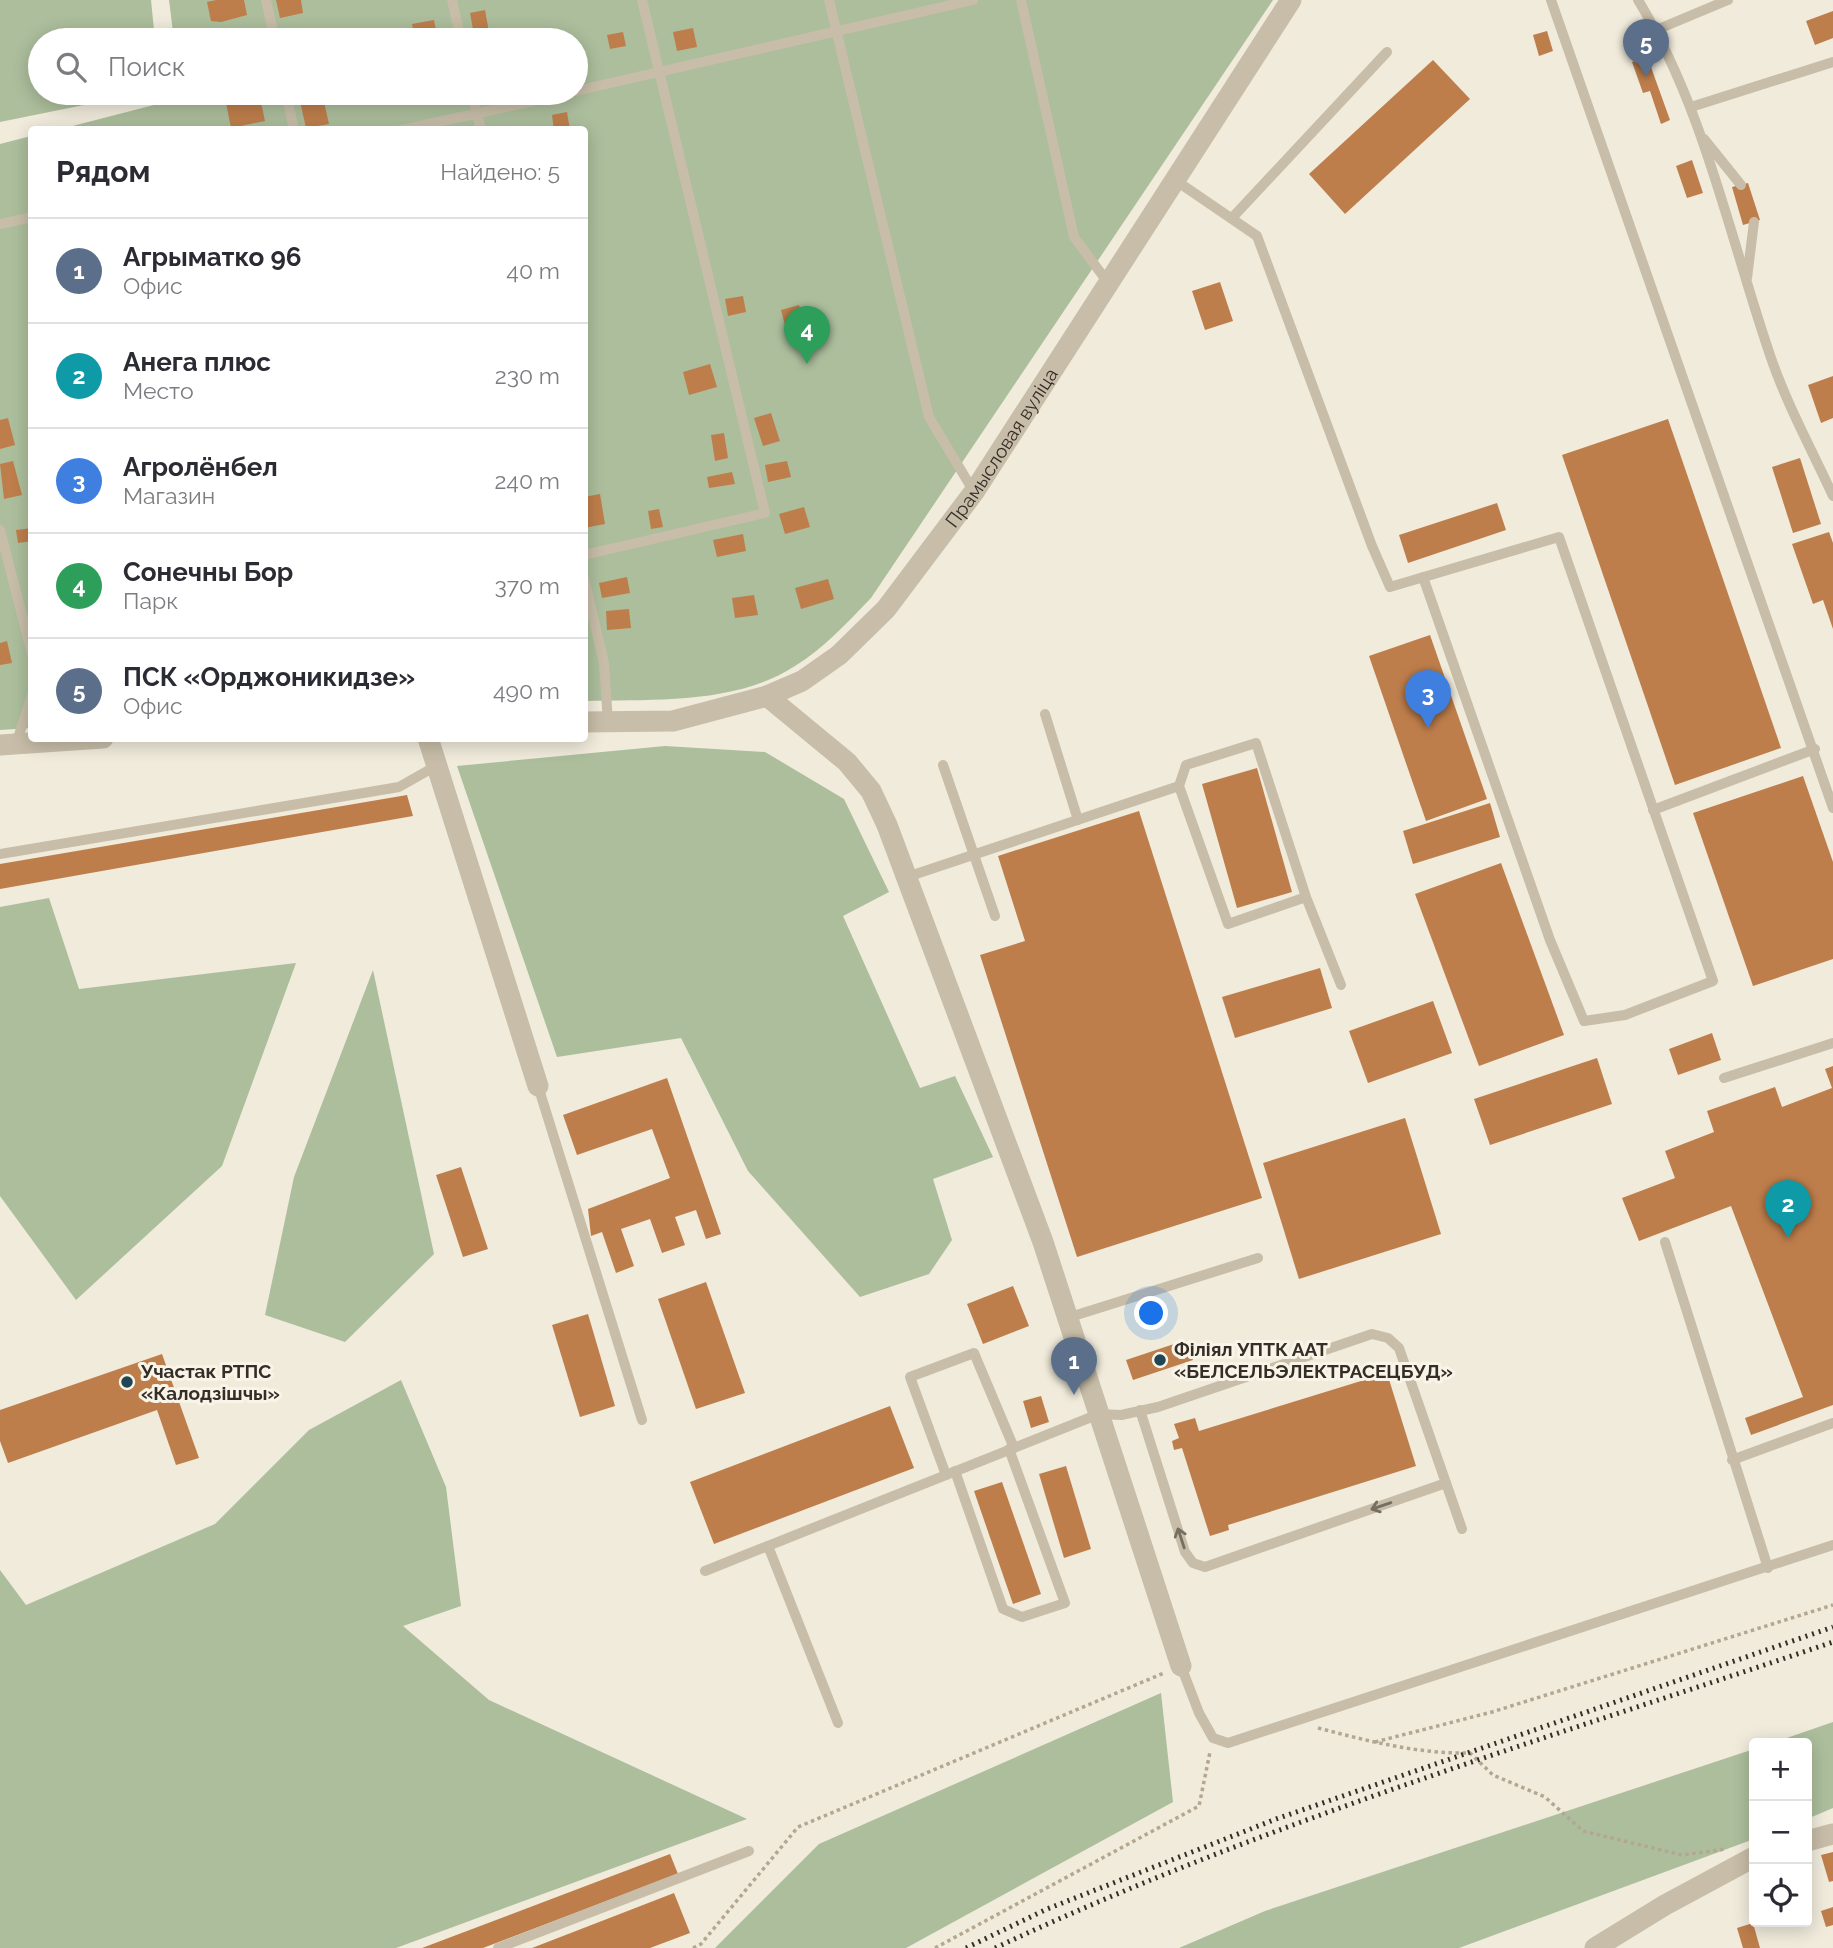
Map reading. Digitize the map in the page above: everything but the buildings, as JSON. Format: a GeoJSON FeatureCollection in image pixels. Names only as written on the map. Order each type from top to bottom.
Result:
{"type":"FeatureCollection","features":[{"type":"Feature","properties":{"kind":"street","name":"Прамысловая вуліца"},"geometry":{"type":"LineString","coordinates":[[588,722],[673,720],[767,696],[802,681],[839,655],[886,609],[974,492],[1110,285],[1291,0]]}},
{"type":"Feature","properties":{"kind":"street"},"geometry":{"type":"LineString","coordinates":[[767,696],[848,762],[871,791],[907,877],[1043,1242],[1181,1666]]}},
{"type":"Feature","properties":{"kind":"street"},"geometry":{"type":"LineString","coordinates":[[8,744],[40,742]]}},
{"type":"Feature","properties":{"kind":"street"},"geometry":{"type":"LineString","coordinates":[[429,742],[538,1086]]}},
{"type":"Feature","properties":{"kind":"street"},"geometry":{"type":"LineString","coordinates":[[1812,1840],[1833,1834]]}},
{"type":"Feature","properties":{"kind":"street"},"geometry":{"type":"LineString","coordinates":[[1595,1948],[1622,1942],[1665,1905],[1749,1860]]}},
{"type":"Feature","properties":{"kind":"lane"},"geometry":{"type":"LineString","coordinates":[[266,0],[272,28]]}},
{"type":"Feature","properties":{"kind":"lane"},"geometry":{"type":"LineString","coordinates":[[452,0],[458,28]]}},
{"type":"Feature","properties":{"kind":"lane"},"geometry":{"type":"LineString","coordinates":[[588,554],[765,513],[642,0]]}},
{"type":"Feature","properties":{"kind":"lane"},"geometry":{"type":"LineString","coordinates":[[829,0],[929,417],[974,492]]}},
{"type":"Feature","properties":{"kind":"lane"},"geometry":{"type":"LineString","coordinates":[[588,88],[973,0]]}},
{"type":"Feature","properties":{"kind":"lane"},"geometry":{"type":"LineString","coordinates":[[1021,0],[1074,237],[1110,285]]}},
{"type":"Feature","properties":{"kind":"lane"},"geometry":{"type":"LineString","coordinates":[[1551,0],[1815,748],[1833,808]]}},
{"type":"Feature","properties":{"kind":"lane"},"geometry":{"type":"LineString","coordinates":[[1638,0],[1656,30],[1691,107],[1771,358],[1833,496]]}},
{"type":"Feature","properties":{"kind":"lane"},"geometry":{"type":"LineString","coordinates":[[1656,30],[1728,0]]}},
{"type":"Feature","properties":{"kind":"lane"},"geometry":{"type":"LineString","coordinates":[[1232,218],[1387,52]]}},
{"type":"Feature","properties":{"kind":"lane"},"geometry":{"type":"LineString","coordinates":[[1691,107],[1833,62]]}},
{"type":"Feature","properties":{"kind":"lane"},"geometry":{"type":"LineString","coordinates":[[289,105],[293,126]]}},
{"type":"Feature","properties":{"kind":"lane"},"geometry":{"type":"LineString","coordinates":[[475,105],[480,126]]}},
{"type":"Feature","properties":{"kind":"lane"},"geometry":{"type":"LineString","coordinates":[[420,126],[514,105]]}},
{"type":"Feature","properties":{"kind":"lane"},"geometry":{"type":"LineString","coordinates":[[1700,134],[1741,185]]}},
{"type":"Feature","properties":{"kind":"lane"},"geometry":{"type":"LineString","coordinates":[[1175,180],[1257,236],[1371,546],[1390,587],[1423,577],[1559,537],[1713,981],[1625,1015],[1584,1021],[1550,940],[1423,577]]}},
{"type":"Feature","properties":{"kind":"lane"},"geometry":{"type":"LineString","coordinates":[[0,224],[28,217]]}},
{"type":"Feature","properties":{"kind":"lane"},"geometry":{"type":"LineString","coordinates":[[1746,283],[1754,222]]}},
{"type":"Feature","properties":{"kind":"lane"},"geometry":{"type":"LineString","coordinates":[[0,530],[28,638]]}},
{"type":"Feature","properties":{"kind":"lane"},"geometry":{"type":"LineString","coordinates":[[588,595],[604,663],[608,722]]}},
{"type":"Feature","properties":{"kind":"lane"},"geometry":{"type":"LineString","coordinates":[[8,744],[28,703]]}},
{"type":"Feature","properties":{"kind":"lane"},"geometry":{"type":"LineString","coordinates":[[1045,715],[1078,820]]}},
{"type":"Feature","properties":{"kind":"lane"},"geometry":{"type":"LineString","coordinates":[[1306,897],[1228,924],[1180,786],[1186,765],[1256,743],[1306,897],[1341,985]]}},
{"type":"Feature","properties":{"kind":"lane"},"geometry":{"type":"LineString","coordinates":[[1653,810],[1815,748]]}},
{"type":"Feature","properties":{"kind":"lane"},"geometry":{"type":"LineString","coordinates":[[0,854],[399,787],[436,765]]}},
{"type":"Feature","properties":{"kind":"lane"},"geometry":{"type":"LineString","coordinates":[[943,765],[995,916]]}},
{"type":"Feature","properties":{"kind":"lane"},"geometry":{"type":"LineString","coordinates":[[907,877],[1180,786]]}},
{"type":"Feature","properties":{"kind":"lane"},"geometry":{"type":"LineString","coordinates":[[1724,1078],[1833,1042]]}},
{"type":"Feature","properties":{"kind":"lane"},"geometry":{"type":"LineString","coordinates":[[538,1086],[642,1420]]}},
{"type":"Feature","properties":{"kind":"lane"},"geometry":{"type":"LineString","coordinates":[[1665,1242],[1768,1569]]}},
{"type":"Feature","properties":{"kind":"lane"},"geometry":{"type":"LineString","coordinates":[[1067,1318],[1258,1258]]}},
{"type":"Feature","properties":{"kind":"lane"},"geometry":{"type":"LineString","coordinates":[[705,1571],[1099,1414],[1121,1415],[1140,1410],[1372,1334],[1388,1338],[1399,1349],[1462,1529]]}},
{"type":"Feature","properties":{"kind":"lane"},"geometry":{"type":"LineString","coordinates":[[974,1353],[1012,1448],[1065,1603],[1022,1617],[1003,1609],[951,1473],[910,1377],[974,1353]]}},
{"type":"Feature","properties":{"kind":"lane"},"geometry":{"type":"LineString","coordinates":[[1140,1410],[1185,1552],[1193,1563],[1205,1567],[1446,1483]]}},
{"type":"Feature","properties":{"kind":"lane"},"geometry":{"type":"LineString","coordinates":[[1732,1460],[1833,1423]]}},
{"type":"Feature","properties":{"kind":"lane"},"geometry":{"type":"LineString","coordinates":[[1181,1666],[1199,1713],[1213,1738],[1228,1743],[1768,1569],[1833,1545]]}},
{"type":"Feature","properties":{"kind":"lane"},"geometry":{"type":"LineString","coordinates":[[768,1546],[838,1723]]}},
{"type":"Feature","properties":{"kind":"lane"},"geometry":{"type":"LineString","coordinates":[[498,1948],[750,1851]]}},
{"type":"Feature","properties":{"kind":"path"},"geometry":{"type":"LineString","coordinates":[[1373,1743],[1492,1712],[1833,1605]]}},
{"type":"Feature","properties":{"kind":"path"},"geometry":{"type":"LineString","coordinates":[[693,1948],[701,1944],[798,1827],[1181,1666]]}},
{"type":"Feature","properties":{"kind":"path"},"geometry":{"type":"LineString","coordinates":[[1292,1721],[1373,1743],[1439,1753],[1470,1753],[1493,1775],[1545,1797],[1583,1831],[1682,1855],[1732,1848]]}},
{"type":"Feature","properties":{"kind":"path"},"geometry":{"type":"LineString","coordinates":[[935,1948],[1199,1806],[1213,1738]]}},
{"type":"Feature","properties":{"kind":"green space"},"geometry":{"type":"Polygon","coordinates":[[[0,0],[151,0],[154,28],[28,28],[28,105],[84,105],[0,122],[0,0]]]}},
{"type":"Feature","properties":{"kind":"green space"},"geometry":{"type":"Polygon","coordinates":[[[169,0],[1273,0],[871,598],[826,643],[806,659],[772,679],[720,694],[666,699],[588,701],[588,126],[72,126],[154,105],[588,105],[588,28],[172,28],[169,0]]]}},
{"type":"Feature","properties":{"kind":"green space"},"geometry":{"type":"Polygon","coordinates":[[[28,137],[28,728],[0,730],[0,144],[28,137]]]}},
{"type":"Feature","properties":{"kind":"green space"},"geometry":{"type":"Polygon","coordinates":[[[665,746],[765,752],[844,799],[889,892],[843,916],[920,1088],[955,1076],[993,1157],[933,1179],[952,1240],[929,1274],[860,1297],[748,1171],[681,1038],[557,1057],[457,766],[665,746]]]}},
{"type":"Feature","properties":{"kind":"green space"},"geometry":{"type":"Polygon","coordinates":[[[49,898],[79,989],[296,963],[222,1166],[76,1300],[0,1196],[0,907],[49,898]]]}},
{"type":"Feature","properties":{"kind":"green space"},"geometry":{"type":"Polygon","coordinates":[[[373,970],[434,1254],[345,1342],[265,1315],[294,1177],[373,970]]]}},
{"type":"Feature","properties":{"kind":"green space"},"geometry":{"type":"Polygon","coordinates":[[[401,1380],[446,1487],[461,1606],[403,1626],[489,1700],[747,1819],[396,1948],[0,1948],[0,1570],[26,1605],[215,1524],[309,1430],[401,1380]]]}},
{"type":"Feature","properties":{"kind":"green space"},"geometry":{"type":"Polygon","coordinates":[[[1161,1693],[1173,1802],[906,1948],[715,1948],[819,1844],[1161,1693]]]}},
{"type":"Feature","properties":{"kind":"green space"},"geometry":{"type":"Polygon","coordinates":[[[1833,1722],[1833,1808],[1812,1817],[1812,1738],[1787,1738],[1833,1722]]]}},
{"type":"Feature","properties":{"kind":"green space"},"geometry":{"type":"Polygon","coordinates":[[[1749,1751],[1749,1841],[1459,1948],[1179,1948],[1265,1911],[1749,1751]]]}},
{"type":"Feature","properties":{"kind":"railway"},"geometry":{"type":"LineString","coordinates":[[966,1948],[1047,1909],[1276,1819],[1833,1627]]}},
{"type":"Feature","properties":{"kind":"railway"},"geometry":{"type":"LineString","coordinates":[[995,1948],[1200,1860],[1304,1821],[1515,1747],[1833,1642]]}},
{"type":"Feature","properties":{"kind":"place","name":"ПСК «Орджоникидзе»"},"geometry":{"type":"Point","coordinates":[1646,77]}},
{"type":"Feature","properties":{"kind":"place","name":"Сонечны Бор"},"geometry":{"type":"Point","coordinates":[807,364]}},
{"type":"Feature","properties":{"kind":"place","name":"Агролёнбел"},"geometry":{"type":"Point","coordinates":[1428,728]}},
{"type":"Feature","properties":{"kind":"place","name":"Анега плюс"},"geometry":{"type":"Point","coordinates":[1788,1238]}},
{"type":"Feature","properties":{"kind":"place","name":"Філіял УПТК ААТ «БЕЛСЕЛЬЭЛЕКТРАСЕЦБУД»"},"geometry":{"type":"Point","coordinates":[1160,1360]}},
{"type":"Feature","properties":{"kind":"place","name":"Участак РТПС «Калодзішчы»"},"geometry":{"type":"Point","coordinates":[127,1382]}},
{"type":"Feature","properties":{"kind":"place","name":"Агрыматко 96"},"geometry":{"type":"Point","coordinates":[1074,1395]}}]}
